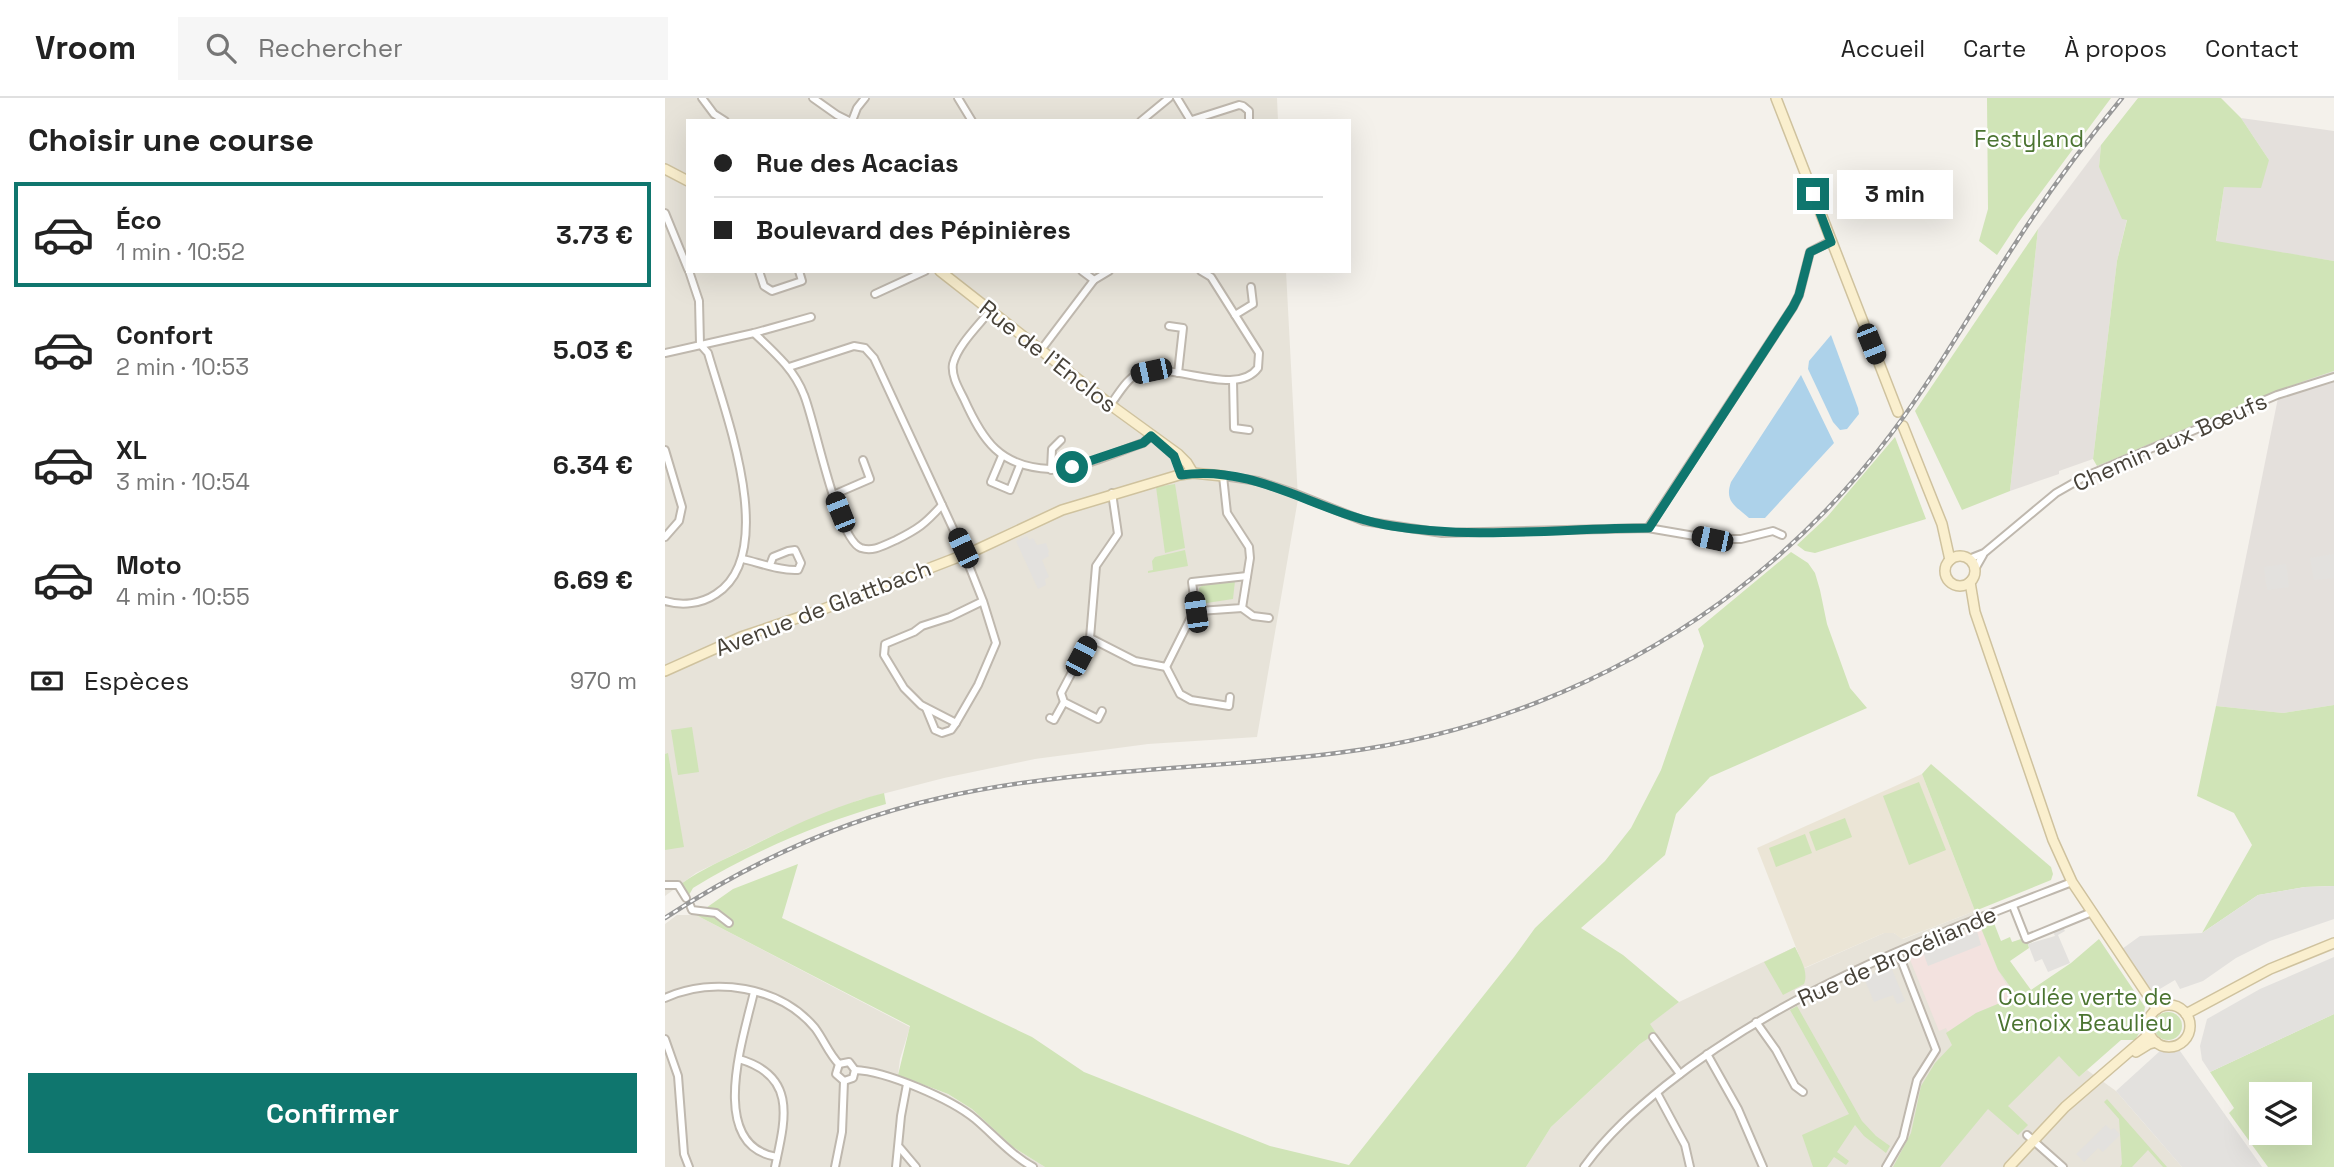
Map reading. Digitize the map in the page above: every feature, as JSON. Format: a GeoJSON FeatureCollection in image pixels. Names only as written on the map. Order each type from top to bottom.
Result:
{"type":"FeatureCollection","features":[{"type":"Feature","properties":{"kind":"street"},"geometry":{"type":"LineString","coordinates":[[702,98],[714,114],[722,119]]}},
{"type":"Feature","properties":{"kind":"street"},"geometry":{"type":"LineString","coordinates":[[813,98],[845,119]]}},
{"type":"Feature","properties":{"kind":"street"},"geometry":{"type":"LineString","coordinates":[[851,119],[865,98]]}},
{"type":"Feature","properties":{"kind":"street"},"geometry":{"type":"LineString","coordinates":[[958,98],[971,119]]}},
{"type":"Feature","properties":{"kind":"street"},"geometry":{"type":"LineString","coordinates":[[1143,119],[1169,98]]}},
{"type":"Feature","properties":{"kind":"street"},"geometry":{"type":"LineString","coordinates":[[1177,98],[1190,119]]}},
{"type":"Feature","properties":{"kind":"street"},"geometry":{"type":"LineString","coordinates":[[1776,98],[1898,412]]}},
{"type":"Feature","properties":{"kind":"street"},"geometry":{"type":"LineString","coordinates":[[1194,119],[1239,105],[1249,111],[1249,119]]}},
{"type":"Feature","properties":{"kind":"street"},"geometry":{"type":"LineString","coordinates":[[665,169],[686,180]]}},
{"type":"Feature","properties":{"kind":"street"},"geometry":{"type":"LineString","coordinates":[[665,213],[686,265]]}},
{"type":"Feature","properties":{"kind":"street"},"geometry":{"type":"LineString","coordinates":[[1649,528],[1793,307],[1799,295],[1810,252],[1831,242]]}},
{"type":"Feature","properties":{"kind":"street"},"geometry":{"type":"LineString","coordinates":[[665,601],[688,604],[720,592],[734,577],[743,559],[747,517],[742,477],[708,353],[700,344],[699,301],[689,273]]}},
{"type":"Feature","properties":{"kind":"street"},"geometry":{"type":"LineString","coordinates":[[760,273],[764,286],[772,291],[802,281],[800,273]]}},
{"type":"Feature","properties":{"kind":"street"},"geometry":{"type":"LineString","coordinates":[[875,294],[921,273]]}},
{"type":"Feature","properties":{"kind":"street","name":"Rue de l'Enclos"},"geometry":{"type":"LineString","coordinates":[[942,273],[1110,405],[1162,442],[1183,459],[1193,473]]}},
{"type":"Feature","properties":{"kind":"street"},"geometry":{"type":"LineString","coordinates":[[1084,273],[1094,281]]}},
{"type":"Feature","properties":{"kind":"street"},"geometry":{"type":"LineString","coordinates":[[1041,350],[1094,281],[1106,273]]}},
{"type":"Feature","properties":{"kind":"street"},"geometry":{"type":"LineString","coordinates":[[1110,405],[1137,374],[1151,371],[1233,380],[1248,378],[1258,368],[1259,353],[1211,277],[1204,273]]}},
{"type":"Feature","properties":{"kind":"street"},"geometry":{"type":"LineString","coordinates":[[1235,315],[1253,304],[1251,287]]}},
{"type":"Feature","properties":{"kind":"street"},"geometry":{"type":"LineString","coordinates":[[990,311],[958,352],[953,366],[955,380],[978,430],[1002,456],[1020,465],[1051,470],[1072,467],[1154,438]]}},
{"type":"Feature","properties":{"kind":"street"},"geometry":{"type":"LineString","coordinates":[[665,353],[811,317]]}},
{"type":"Feature","properties":{"kind":"street"},"geometry":{"type":"LineString","coordinates":[[1169,327],[1183,328],[1178,373]]}},
{"type":"Feature","properties":{"kind":"street"},"geometry":{"type":"LineString","coordinates":[[754,333],[789,367],[804,394],[833,495],[851,539],[859,547],[877,549],[923,527],[942,505]]}},
{"type":"Feature","properties":{"kind":"street"},"geometry":{"type":"LineString","coordinates":[[789,367],[854,346],[865,348],[874,358],[965,554],[996,643],[978,685],[951,730],[942,733],[935,730],[926,708]]}},
{"type":"Feature","properties":{"kind":"street","name":"Chemin aux Bœufs"},"geometry":{"type":"LineString","coordinates":[[1969,559],[1984,553],[2056,494],[2084,477],[2269,398],[2334,377]]}},
{"type":"Feature","properties":{"kind":"street"},"geometry":{"type":"LineString","coordinates":[[1233,380],[1234,428],[1249,430]]}},
{"type":"Feature","properties":{"kind":"street"},"geometry":{"type":"LineString","coordinates":[[2324,380],[2334,384]]}},
{"type":"Feature","properties":{"kind":"street"},"geometry":{"type":"LineString","coordinates":[[1903,426],[1942,524],[1952,559]]}},
{"type":"Feature","properties":{"kind":"street","name":"Rue de l'Enclos"},"geometry":{"type":"LineString","coordinates":[[1154,438],[1174,456],[1180,475]]}},
{"type":"Feature","properties":{"kind":"street"},"geometry":{"type":"LineString","coordinates":[[1051,470],[1052,449],[1061,440]]}},
{"type":"Feature","properties":{"kind":"street"},"geometry":{"type":"LineString","coordinates":[[665,450],[682,507],[679,521],[665,537]]}},
{"type":"Feature","properties":{"kind":"street"},"geometry":{"type":"LineString","coordinates":[[1002,456],[991,482],[1010,490],[1020,465]]}},
{"type":"Feature","properties":{"kind":"street"},"geometry":{"type":"LineString","coordinates":[[833,495],[870,479],[863,460]]}},
{"type":"Feature","properties":{"kind":"street"},"geometry":{"type":"LineString","coordinates":[[1180,475],[1193,473],[1258,481],[1364,521],[1411,529],[1466,533],[1649,528],[1712,539],[1741,539],[1773,531],[1782,535]]}},
{"type":"Feature","properties":{"kind":"street","name":"Avenue de Glattbach"},"geometry":{"type":"LineString","coordinates":[[665,671],[741,637],[821,610],[965,554],[1062,510],[1180,475]]}},
{"type":"Feature","properties":{"kind":"street"},"geometry":{"type":"LineString","coordinates":[[1223,476],[1227,513],[1249,547],[1242,608]]}},
{"type":"Feature","properties":{"kind":"street"},"geometry":{"type":"LineString","coordinates":[[1102,711],[1098,719],[1064,702],[1061,693],[1090,638],[1096,566],[1118,534],[1112,493]]}},
{"type":"Feature","properties":{"kind":"street"},"geometry":{"type":"LineString","coordinates":[[743,559],[793,571],[798,570],[801,563],[795,550],[791,550],[773,557],[770,565]]}},
{"type":"Feature","properties":{"kind":"street","name":"Chemin aux Bœufs"},"geometry":{"type":"LineString","coordinates":[[1975,569],[1984,553]]}},
{"type":"Feature","properties":{"kind":"street"},"geometry":{"type":"LineString","coordinates":[[1975,612],[1957,586],[1946,576],[1945,568],[1952,559],[1963,556],[1969,559],[1975,569],[1970,582],[1975,612],[2053,840],[2072,882],[2157,1009]]}},
{"type":"Feature","properties":{"kind":"street"},"geometry":{"type":"LineString","coordinates":[[1196,612],[1192,582],[1247,576]]}},
{"type":"Feature","properties":{"kind":"street"},"geometry":{"type":"LineString","coordinates":[[1957,586],[1970,582]]}},
{"type":"Feature","properties":{"kind":"street"},"geometry":{"type":"LineString","coordinates":[[956,723],[926,708],[904,688],[884,655],[885,644],[914,632],[922,625],[950,617],[983,601]]}},
{"type":"Feature","properties":{"kind":"street"},"geometry":{"type":"LineString","coordinates":[[1166,667],[1196,612],[1242,608],[1253,616],[1269,618]]}},
{"type":"Feature","properties":{"kind":"street"},"geometry":{"type":"LineString","coordinates":[[1090,638],[1135,661],[1166,667]]}},
{"type":"Feature","properties":{"kind":"street"},"geometry":{"type":"LineString","coordinates":[[1166,667],[1180,694],[1191,700],[1229,706],[1230,697]]}},
{"type":"Feature","properties":{"kind":"street"},"geometry":{"type":"LineString","coordinates":[[1049,718],[1054,720],[1064,702]]}},
{"type":"Feature","properties":{"kind":"street","name":"Rue de Brocéliande"},"geometry":{"type":"LineString","coordinates":[[1584,1167],[1612,1132],[1657,1093],[1707,1054],[1756,1022],[1835,979],[2072,882]]}},
{"type":"Feature","properties":{"kind":"street"},"geometry":{"type":"LineString","coordinates":[[665,885],[678,885],[686,898]]}},
{"type":"Feature","properties":{"kind":"street"},"geometry":{"type":"LineString","coordinates":[[690,905],[692,910],[716,913],[729,923]]}},
{"type":"Feature","properties":{"kind":"street"},"geometry":{"type":"LineString","coordinates":[[2013,905],[2026,939],[2092,912]]}},
{"type":"Feature","properties":{"kind":"street"},"geometry":{"type":"LineString","coordinates":[[2186,1014],[2270,969],[2334,943]]}},
{"type":"Feature","properties":{"kind":"street"},"geometry":{"type":"LineString","coordinates":[[1887,1167],[1903,1138],[1917,1080],[1936,1050],[1898,952]]}},
{"type":"Feature","properties":{"kind":"street"},"geometry":{"type":"LineString","coordinates":[[665,998],[716,986],[740,988],[779,1000],[800,1014],[814,1028],[839,1064]]}},
{"type":"Feature","properties":{"kind":"street"},"geometry":{"type":"LineString","coordinates":[[754,992],[739,1059],[735,1095],[738,1122],[743,1134],[755,1149],[777,1157]]}},
{"type":"Feature","properties":{"kind":"street"},"geometry":{"type":"LineString","coordinates":[[2009,1167],[2032,1139],[2097,1078],[2145,1038],[2150,1019],[2157,1009],[2176,1006],[2186,1014],[2190,1028],[2184,1040],[2171,1047],[2156,1042],[2149,1031]]}},
{"type":"Feature","properties":{"kind":"street"},"geometry":{"type":"LineString","coordinates":[[1756,1022],[1795,1086],[1803,1092]]}},
{"type":"Feature","properties":{"kind":"street"},"geometry":{"type":"LineString","coordinates":[[1653,1037],[1680,1074]]}},
{"type":"Feature","properties":{"kind":"street"},"geometry":{"type":"LineString","coordinates":[[665,1039],[678,1076],[684,1154],[689,1167]]}},
{"type":"Feature","properties":{"kind":"street"},"geometry":{"type":"LineString","coordinates":[[2016,1167],[2032,1139],[2140,1049],[2156,1042]]}},
{"type":"Feature","properties":{"kind":"street"},"geometry":{"type":"LineString","coordinates":[[1707,1054],[1738,1109],[1763,1167]]}},
{"type":"Feature","properties":{"kind":"street"},"geometry":{"type":"LineString","coordinates":[[739,1059],[767,1071],[779,1084],[784,1111],[775,1167]]}},
{"type":"Feature","properties":{"kind":"street"},"geometry":{"type":"LineString","coordinates":[[839,1064],[849,1062],[855,1070],[907,1084],[945,1099],[973,1117],[999,1142],[1033,1167]]}},
{"type":"Feature","properties":{"kind":"street"},"geometry":{"type":"LineString","coordinates":[[835,1167],[842,1132],[843,1081],[836,1074],[839,1064]]}},
{"type":"Feature","properties":{"kind":"street"},"geometry":{"type":"LineString","coordinates":[[843,1081],[853,1078],[855,1070]]}},
{"type":"Feature","properties":{"kind":"street"},"geometry":{"type":"LineString","coordinates":[[896,1167],[907,1084]]}},
{"type":"Feature","properties":{"kind":"street"},"geometry":{"type":"LineString","coordinates":[[1657,1093],[1685,1145],[1689,1167]]}},
{"type":"Feature","properties":{"kind":"street"},"geometry":{"type":"LineString","coordinates":[[2032,1139],[2063,1167]]}},
{"type":"Feature","properties":{"kind":"street"},"geometry":{"type":"LineString","coordinates":[[900,1148],[916,1167]]}},
{"type":"Feature","properties":{"kind":"shaded area"},"geometry":{"type":"Polygon","coordinates":[[[665,98],[1277,98],[1278,119],[686,119],[686,273],[1286,273],[1298,499],[1257,737],[1148,744],[1035,759],[944,778],[859,800],[784,830],[696,873],[665,896],[665,98]]]}},
{"type":"Feature","properties":{"kind":"shaded area"},"geometry":{"type":"Polygon","coordinates":[[[2241,118],[2334,131],[2334,261],[2216,242],[2224,187],[2269,160],[2241,118]]]}},
{"type":"Feature","properties":{"kind":"shaded area"},"geometry":{"type":"Polygon","coordinates":[[[2101,145],[2099,167],[2127,219],[2117,261],[2093,459],[2010,491],[2038,229],[2101,145]]]}},
{"type":"Feature","properties":{"kind":"shaded area"},"geometry":{"type":"Polygon","coordinates":[[[2334,371],[2334,705],[2283,713],[2216,706],[2280,388],[2334,371]]]}},
{"type":"Feature","properties":{"kind":"shaded area"},"geometry":{"type":"Polygon","coordinates":[[[1027,536],[1029,540],[1033,538],[1037,545],[1046,543],[1049,552],[1049,556],[1042,560],[1049,577],[1045,579],[1046,585],[1038,589],[1016,541],[1027,536]]]}},
{"type":"Feature","properties":{"kind":"shaded area"},"geometry":{"type":"Polygon","coordinates":[[[2334,554],[2334,578],[2314,580],[2310,558],[2334,554]]]}},
{"type":"Feature","properties":{"kind":"shaded area"},"geometry":{"type":"Polygon","coordinates":[[[2286,564],[2289,587],[2267,590],[2264,567],[2286,564]]]}},
{"type":"Feature","properties":{"kind":"shaded area"},"geometry":{"type":"Polygon","coordinates":[[[1922,774],[1975,911],[1902,939],[1894,933],[1884,933],[1804,968],[1757,848],[1922,774]]]}},
{"type":"Feature","properties":{"kind":"shaded area"},"geometry":{"type":"Polygon","coordinates":[[[2334,886],[2334,919],[2270,941],[2236,958],[2203,981],[2180,989],[2175,980],[2153,993],[2122,949],[2140,936],[2202,933],[2258,895],[2305,887],[2334,886]]]}},
{"type":"Feature","properties":{"kind":"shaded area"},"geometry":{"type":"Polygon","coordinates":[[[1975,911],[1998,970],[2079,1077],[2087,1070],[2116,1091],[2182,1167],[1526,1167],[1551,1127],[1655,1033],[1649,1024],[1679,1002],[1795,947],[1805,968],[1884,933],[1894,933],[1903,939],[1975,911]]]}},
{"type":"Feature","properties":{"kind":"shaded area"},"geometry":{"type":"Polygon","coordinates":[[[677,915],[696,915],[910,1027],[898,1075],[947,1094],[972,1109],[1013,1147],[1045,1167],[665,1167],[665,924],[677,915]]]}},
{"type":"Feature","properties":{"kind":"shaded area"},"geometry":{"type":"Polygon","coordinates":[[[2063,927],[2065,931],[2058,935],[2070,963],[2048,972],[2042,959],[2035,962],[2028,944],[2055,936],[2053,932],[2063,927]]]}},
{"type":"Feature","properties":{"kind":"shaded area"},"geometry":{"type":"Polygon","coordinates":[[[1981,928],[1998,970],[2017,996],[1976,1013],[1948,1032],[1946,1028],[1939,1031],[1909,957],[1981,928]]]}},
{"type":"Feature","properties":{"kind":"shaded area"},"geometry":{"type":"Polygon","coordinates":[[[1977,931],[1981,945],[1928,966],[1923,952],[1977,931]]]}},
{"type":"Feature","properties":{"kind":"shaded area"},"geometry":{"type":"Polygon","coordinates":[[[2334,957],[2334,1014],[2210,1072],[2202,1060],[2200,1046],[2207,1019],[2260,989],[2334,957]]]}},
{"type":"Feature","properties":{"kind":"shaded area"},"geometry":{"type":"Polygon","coordinates":[[[1891,967],[1905,1001],[1897,1004],[1893,995],[1874,1002],[1864,978],[1891,967]]]}},
{"type":"Feature","properties":{"kind":"shaded area"},"geometry":{"type":"Polygon","coordinates":[[[2160,1051],[2180,1051],[2262,1167],[2182,1167],[2116,1091],[2160,1051]]]}},
{"type":"Feature","properties":{"kind":"shaded area"},"geometry":{"type":"Polygon","coordinates":[[[2106,1125],[2111,1130],[2114,1128],[2120,1135],[2103,1152],[2098,1148],[2084,1162],[2076,1154],[2106,1125]]]}},
{"type":"Feature","properties":{"kind":"green space","name":"Festyland"},"geometry":{"type":"Polygon","coordinates":[[[1987,98],[2111,98],[1997,255],[1979,241],[1988,209],[1987,98]]]}},
{"type":"Feature","properties":{"kind":"green space"},"geometry":{"type":"Polygon","coordinates":[[[2138,98],[2221,98],[2241,118],[2269,160],[2261,188],[2224,187],[2216,241],[2334,261],[2334,371],[2244,404],[2097,466],[2093,459],[2117,261],[2127,220],[2122,219],[2099,167],[2101,145],[2138,98]]]}},
{"type":"Feature","properties":{"kind":"green space"},"geometry":{"type":"Polygon","coordinates":[[[2038,229],[2010,491],[1962,510],[1915,411],[2038,229]]]}},
{"type":"Feature","properties":{"kind":"green space"},"geometry":{"type":"Polygon","coordinates":[[[1895,437],[1926,519],[1815,553],[1805,551],[1797,545],[1827,517],[1895,437]]]}},
{"type":"Feature","properties":{"kind":"green space"},"geometry":{"type":"Polygon","coordinates":[[[1175,484],[1185,548],[1165,553],[1156,487],[1175,484]]]}},
{"type":"Feature","properties":{"kind":"green space"},"geometry":{"type":"Polygon","coordinates":[[[1185,550],[1188,566],[1148,573],[1153,570],[1152,561],[1155,557],[1185,550]]]}},
{"type":"Feature","properties":{"kind":"green space"},"geometry":{"type":"Polygon","coordinates":[[[1791,552],[1808,563],[1815,573],[1827,624],[1850,688],[1867,708],[1710,777],[1676,814],[1665,855],[1581,928],[1623,955],[1679,1002],[1650,1024],[1656,1033],[1640,1044],[1551,1127],[1526,1167],[1045,1167],[1013,1147],[972,1109],[948,1094],[898,1075],[910,1026],[696,915],[733,889],[798,864],[782,918],[1032,1037],[1084,1072],[1270,1146],[1349,1165],[1535,928],[1605,861],[1631,828],[1661,770],[1704,646],[1698,629],[1791,552]]]}},
{"type":"Feature","properties":{"kind":"green space"},"geometry":{"type":"Polygon","coordinates":[[[1235,581],[1233,599],[1200,604],[1199,588],[1203,585],[1235,581]]]}},
{"type":"Feature","properties":{"kind":"green space"},"geometry":{"type":"Polygon","coordinates":[[[2334,705],[2334,886],[2305,887],[2258,895],[2202,933],[2252,845],[2234,813],[2197,796],[2216,706],[2283,713],[2334,705]]]}},
{"type":"Feature","properties":{"kind":"green space"},"geometry":{"type":"Polygon","coordinates":[[[692,727],[699,772],[678,775],[671,730],[692,727]]]}},
{"type":"Feature","properties":{"kind":"green space"},"geometry":{"type":"Polygon","coordinates":[[[668,753],[684,847],[665,850],[665,754],[668,753]]]}},
{"type":"Feature","properties":{"kind":"green space"},"geometry":{"type":"Polygon","coordinates":[[[1931,764],[2051,867],[2051,880],[1975,911],[1922,774],[1931,764]]]}},
{"type":"Feature","properties":{"kind":"green space"},"geometry":{"type":"Polygon","coordinates":[[[1919,782],[1946,850],[1909,865],[1883,796],[1919,782]]]}},
{"type":"Feature","properties":{"kind":"green space"},"geometry":{"type":"Polygon","coordinates":[[[884,793],[886,804],[835,820],[786,840],[693,888],[689,895],[685,894],[681,884],[714,864],[815,817],[884,793]]]}},
{"type":"Feature","properties":{"kind":"green space"},"geometry":{"type":"Polygon","coordinates":[[[1845,818],[1852,837],[1816,851],[1809,832],[1845,818]]]}},
{"type":"Feature","properties":{"kind":"green space"},"geometry":{"type":"Polygon","coordinates":[[[1805,834],[1812,853],[1776,867],[1769,848],[1805,834]]]}},
{"type":"Feature","properties":{"kind":"green space","name":"Coulée verte de Venoix Beaulieu"},"geometry":{"type":"Polygon","coordinates":[[[1994,923],[2001,941],[2010,937],[2012,942],[2021,939],[2024,943],[2031,940],[2029,948],[2010,961],[2031,990],[2071,963],[2099,939],[2145,1007],[2141,1030],[2135,1040],[2121,1040],[2079,1077],[2059,1056],[2008,1106],[2028,1125],[2018,1135],[1988,1109],[1940,1167],[1893,1167],[1911,1133],[1921,1086],[1935,1063],[1952,1045],[1946,1033],[1976,1013],[2017,996],[1998,970],[1981,928],[1994,923]]]}},
{"type":"Feature","properties":{"kind":"green space"},"geometry":{"type":"Polygon","coordinates":[[[1795,947],[1803,965],[1804,984],[1783,995],[1764,962],[1795,947]]]}},
{"type":"Feature","properties":{"kind":"green space"},"geometry":{"type":"Polygon","coordinates":[[[1797,1006],[1862,1121],[1890,1146],[1886,1153],[1864,1136],[1855,1125],[1837,1152],[1849,1161],[1846,1165],[1834,1157],[1827,1167],[1813,1167],[1802,1135],[1849,1114],[1790,1010],[1797,1006]]]}},
{"type":"Feature","properties":{"kind":"green space"},"geometry":{"type":"Polygon","coordinates":[[[2168,1012],[2178,1016],[2182,1026],[2178,1036],[2168,1040],[2158,1036],[2154,1026],[2158,1016],[2168,1012]]]}},
{"type":"Feature","properties":{"kind":"green space"},"geometry":{"type":"Polygon","coordinates":[[[2334,1014],[2334,1167],[2268,1167],[2252,1145],[2312,1145],[2312,1082],[2249,1082],[2249,1141],[2229,1113],[2234,1108],[2210,1072],[2334,1014]]]}},
{"type":"Feature","properties":{"kind":"green space"},"geometry":{"type":"Polygon","coordinates":[[[2107,1099],[2167,1167],[2163,1167],[2148,1150],[2132,1167],[2120,1167],[2119,1119],[2104,1102],[2107,1099]]]}},
{"type":"Feature","properties":{"kind":"water"},"geometry":{"type":"Polygon","coordinates":[[[1831,335],[1859,414],[1847,429],[1840,430],[1833,422],[1808,369],[1809,361],[1831,335]]]}},
{"type":"Feature","properties":{"kind":"water"},"geometry":{"type":"Polygon","coordinates":[[[1801,375],[1834,443],[1765,518],[1749,518],[1730,499],[1731,482],[1801,375]]]}},
{"type":"Feature","properties":{"kind":"railway"},"geometry":{"type":"LineString","coordinates":[[665,918],[730,879],[797,846],[867,818],[903,807],[989,788],[1038,781],[1287,759],[1388,745],[1439,734],[1538,702],[1633,658],[1678,631],[1745,584],[1790,545],[1853,481],[1924,387],[2054,186],[2122,98]]}},
{"type":"Feature","properties":{"kind":"route"},"geometry":{"type":"LineString","coordinates":[[1072,467],[1143,443],[1151,436],[1174,456],[1181,475],[1193,473],[1258,481],[1364,521],[1442,533],[1649,528],[1793,307],[1799,295],[1810,252],[1831,242],[1813,194]]}}]}
